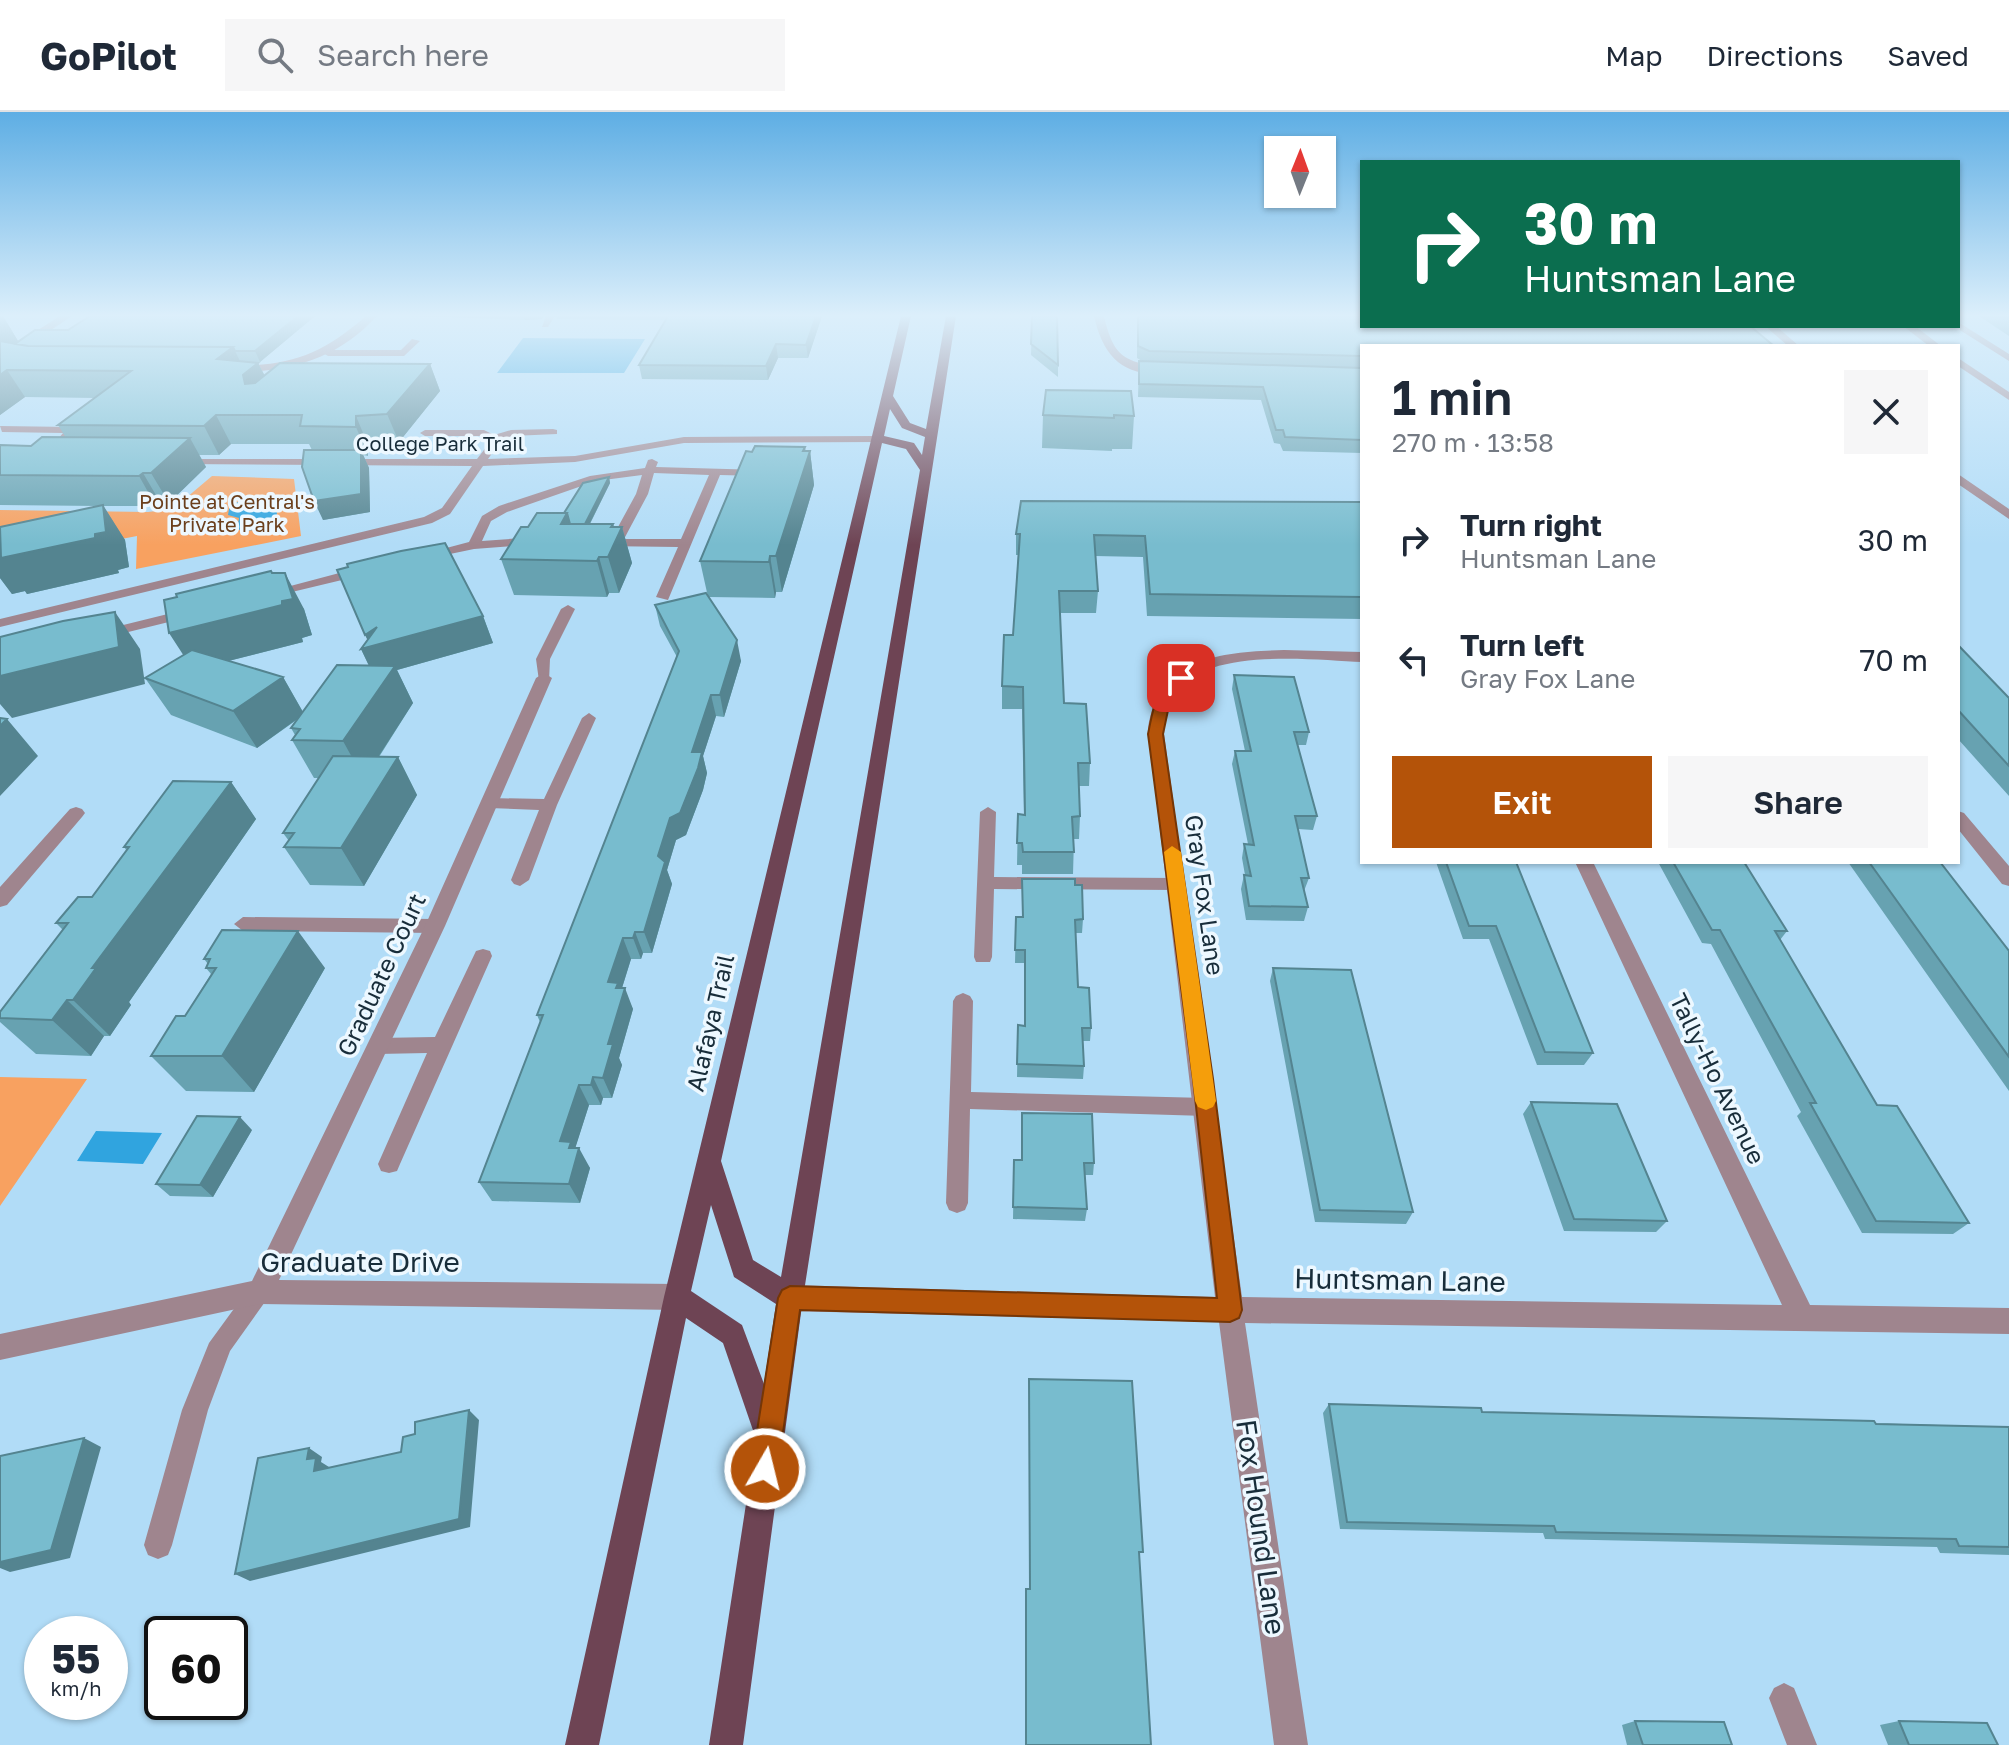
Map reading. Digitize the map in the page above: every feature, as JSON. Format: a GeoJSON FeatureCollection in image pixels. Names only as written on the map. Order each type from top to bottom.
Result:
{"type":"FeatureCollection","features":[{"type":"Feature","properties":{"kind":"main road","name":"Alafaya Trail"},"geometry":{"type":"LineString","coordinates":[[582,1745],[677,1297],[889,392]]}},
{"type":"Feature","properties":{"kind":"main road"},"geometry":{"type":"LineString","coordinates":[[726,1745],[790,1298],[939,392]]}},
{"type":"Feature","properties":{"kind":"main road"},"geometry":{"type":"LineString","coordinates":[[888,397],[906,425],[932,436]]}},
{"type":"Feature","properties":{"kind":"main road"},"geometry":{"type":"LineString","coordinates":[[879,439],[910,446],[926,470]]}},
{"type":"Feature","properties":{"kind":"main road"},"geometry":{"type":"LineString","coordinates":[[709,1162],[743,1268],[790,1298]]}},
{"type":"Feature","properties":{"kind":"main road"},"geometry":{"type":"LineString","coordinates":[[677,1297],[733,1334],[769,1439]]}},
{"type":"Feature","properties":{"kind":"street"},"geometry":{"type":"LineString","coordinates":[[1960,479],[2009,515]]}},
{"type":"Feature","properties":{"kind":"street","name":"Gray Fox Lane"},"geometry":{"type":"LineString","coordinates":[[1230,1310],[1156,734],[1164,695],[1181,678],[1201,667],[1229,658],[1360,657]]}},
{"type":"Feature","properties":{"kind":"street","name":"Graduate Court"},"geometry":{"type":"LineString","coordinates":[[260,1292],[435,926],[544,678]]}},
{"type":"Feature","properties":{"kind":"street"},"geometry":{"type":"LineString","coordinates":[[0,900],[76,813]]}},
{"type":"Feature","properties":{"kind":"street"},"geometry":{"type":"LineString","coordinates":[[1960,819],[2009,879]]}},
{"type":"Feature","properties":{"kind":"street","name":"Tally-Ho Avenue"},"geometry":{"type":"LineString","coordinates":[[1585,864],[1802,1318]]}},
{"type":"Feature","properties":{"kind":"street","name":"Graduate Drive"},"geometry":{"type":"LineString","coordinates":[[0,1347],[260,1292],[677,1297]]}},
{"type":"Feature","properties":{"kind":"street","name":"Huntsman Lane"},"geometry":{"type":"LineString","coordinates":[[790,1298],[1230,1310],[2009,1321]]}},
{"type":"Feature","properties":{"kind":"street","name":"Fox Hound Lane"},"geometry":{"type":"LineString","coordinates":[[1230,1310],[1291,1745]]}},
{"type":"Feature","properties":{"kind":"lane"},"geometry":{"type":"LineString","coordinates":[[2,429],[72,430],[48,451]]}},
{"type":"Feature","properties":{"kind":"lane"},"geometry":{"type":"LineString","coordinates":[[492,439],[511,433],[553,432]]}},
{"type":"Feature","properties":{"kind":"lane"},"geometry":{"type":"LineString","coordinates":[[425,433],[484,433],[492,439]]}},
{"type":"Feature","properties":{"kind":"lane","name":"College Park Trail"},"geometry":{"type":"LineString","coordinates":[[163,461],[481,463],[575,459],[656,444],[720,438],[879,439]]}},
{"type":"Feature","properties":{"kind":"lane"},"geometry":{"type":"LineString","coordinates":[[0,623],[428,520],[446,511],[492,446],[492,439]]}},
{"type":"Feature","properties":{"kind":"lane"},"geometry":{"type":"LineString","coordinates":[[616,542],[651,470],[656,444]]}},
{"type":"Feature","properties":{"kind":"lane"},"geometry":{"type":"LineString","coordinates":[[474,545],[486,519],[503,509],[594,478],[651,470],[775,473]]}},
{"type":"Feature","properties":{"kind":"lane"},"geometry":{"type":"LineString","coordinates":[[663,597],[716,472]]}},
{"type":"Feature","properties":{"kind":"lane"},"geometry":{"type":"LineString","coordinates":[[417,557],[474,545],[547,541]]}},
{"type":"Feature","properties":{"kind":"lane"},"geometry":{"type":"LineString","coordinates":[[588,542],[686,543]]}},
{"type":"Feature","properties":{"kind":"lane"},"geometry":{"type":"LineString","coordinates":[[262,595],[370,569]]}},
{"type":"Feature","properties":{"kind":"lane"},"geometry":{"type":"LineString","coordinates":[[544,678],[543,659],[568,609]]}},
{"type":"Feature","properties":{"kind":"lane"},"geometry":{"type":"LineString","coordinates":[[93,637],[201,610]]}},
{"type":"Feature","properties":{"kind":"lane"},"geometry":{"type":"LineString","coordinates":[[520,880],[549,805],[589,718]]}},
{"type":"Feature","properties":{"kind":"lane"},"geometry":{"type":"LineString","coordinates":[[489,803],[549,805]]}},
{"type":"Feature","properties":{"kind":"lane"},"geometry":{"type":"LineString","coordinates":[[983,957],[988,812]]}},
{"type":"Feature","properties":{"kind":"lane"},"geometry":{"type":"LineString","coordinates":[[986,883],[1177,884]]}},
{"type":"Feature","properties":{"kind":"lane"},"geometry":{"type":"LineString","coordinates":[[243,924],[435,926]]}},
{"type":"Feature","properties":{"kind":"lane"},"geometry":{"type":"LineString","coordinates":[[389,1164],[483,956]]}},
{"type":"Feature","properties":{"kind":"lane"},"geometry":{"type":"LineString","coordinates":[[957,1203],[963,1001]]}},
{"type":"Feature","properties":{"kind":"lane"},"geometry":{"type":"LineString","coordinates":[[378,1046],[441,1045]]}},
{"type":"Feature","properties":{"kind":"lane"},"geometry":{"type":"LineString","coordinates":[[960,1100],[1206,1107]]}},
{"type":"Feature","properties":{"kind":"lane"},"geometry":{"type":"LineString","coordinates":[[158,1545],[195,1410],[221,1343],[260,1292]]}},
{"type":"Feature","properties":{"kind":"lane"},"geometry":{"type":"LineString","coordinates":[[1784,1698],[1802,1745]]}},
{"type":"Feature","properties":{"kind":"green space","name":"Pointe at Central's Private Park"},"geometry":{"type":"Polygon","coordinates":[[[212,476],[294,479],[301,536],[136,569],[137,536],[17,559],[0,572],[0,510],[148,512],[173,509],[212,476]]]}},
{"type":"Feature","properties":{"kind":"green space"},"geometry":{"type":"Polygon","coordinates":[[[0,1077],[87,1079],[0,1206],[0,1077]]]}},
{"type":"Feature","properties":{"kind":"water"},"geometry":{"type":"Polygon","coordinates":[[[268,498],[266,509],[277,512],[276,522],[257,530],[237,529],[239,518],[228,515],[230,504],[268,498]]]}},
{"type":"Feature","properties":{"kind":"water"},"geometry":{"type":"Polygon","coordinates":[[[96,1131],[162,1133],[143,1164],[77,1161],[96,1131]]]}},
{"type":"Feature","properties":{"kind":"building"},"geometry":{"type":"Polygon","coordinates":[[[102,392],[406,392],[387,414],[356,416],[356,427],[300,426],[302,415],[216,415],[204,426],[58,425],[102,392]]]}},
{"type":"Feature","properties":{"kind":"building"},"geometry":{"type":"Polygon","coordinates":[[[1046,392],[1131,392],[1134,416],[1043,415],[1046,392]]]}},
{"type":"Feature","properties":{"kind":"building"},"geometry":{"type":"Polygon","coordinates":[[[1265,392],[1360,392],[1360,440],[1285,437],[1283,430],[1276,430],[1265,392]]]}},
{"type":"Feature","properties":{"kind":"building"},"geometry":{"type":"Polygon","coordinates":[[[42,437],[190,438],[151,473],[139,476],[0,475],[0,445],[31,446],[42,437]]]}},
{"type":"Feature","properties":{"kind":"building"},"geometry":{"type":"Polygon","coordinates":[[[755,446],[805,447],[803,451],[810,451],[776,556],[770,556],[769,562],[700,561],[746,451],[752,452],[755,446]]]}},
{"type":"Feature","properties":{"kind":"building"},"geometry":{"type":"Polygon","coordinates":[[[304,450],[361,450],[361,494],[314,501],[302,467],[304,450]]]}},
{"type":"Feature","properties":{"kind":"building"},"geometry":{"type":"Polygon","coordinates":[[[609,477],[585,524],[570,524],[567,513],[564,513],[583,483],[609,477]]]}},
{"type":"Feature","properties":{"kind":"building"},"geometry":{"type":"Polygon","coordinates":[[[1021,501],[1360,502],[1360,597],[1150,594],[1145,536],[1094,535],[1098,591],[1059,591],[1064,703],[1086,704],[1090,763],[1078,763],[1080,816],[1072,817],[1074,852],[1023,852],[1022,843],[1017,843],[1018,814],[1025,815],[1023,687],[1002,686],[1004,635],[1013,635],[1020,534],[1016,534],[1021,501]]]}},
{"type":"Feature","properties":{"kind":"building"},"geometry":{"type":"Polygon","coordinates":[[[103,505],[106,532],[95,534],[95,538],[1,558],[0,527],[103,505]]]}},
{"type":"Feature","properties":{"kind":"building"},"geometry":{"type":"Polygon","coordinates":[[[537,513],[567,513],[561,524],[613,524],[611,527],[622,527],[608,557],[599,557],[597,561],[501,559],[521,527],[528,527],[537,513]]]}},
{"type":"Feature","properties":{"kind":"building"},"geometry":{"type":"Polygon","coordinates":[[[445,543],[483,616],[361,649],[377,627],[365,635],[337,570],[348,567],[347,564],[445,543]]]}},
{"type":"Feature","properties":{"kind":"building"},"geometry":{"type":"Polygon","coordinates":[[[271,571],[285,573],[293,599],[282,601],[282,605],[169,633],[164,600],[177,597],[176,594],[271,571]]]}},
{"type":"Feature","properties":{"kind":"building"},"geometry":{"type":"Polygon","coordinates":[[[706,593],[737,640],[720,695],[711,695],[692,752],[702,752],[698,768],[680,813],[670,818],[658,856],[665,862],[644,932],[635,932],[633,938],[623,938],[608,982],[618,983],[616,988],[625,988],[608,1044],[613,1044],[603,1078],[593,1077],[591,1085],[579,1085],[560,1141],[571,1142],[569,1148],[579,1148],[569,1184],[479,1182],[543,1015],[537,1015],[679,651],[655,605],[706,593]]]}},
{"type":"Feature","properties":{"kind":"building"},"geometry":{"type":"Polygon","coordinates":[[[115,612],[119,647],[0,676],[0,637],[115,612]]]}},
{"type":"Feature","properties":{"kind":"building"},"geometry":{"type":"Polygon","coordinates":[[[1960,647],[2009,698],[2009,766],[1960,712],[1960,647]]]}},
{"type":"Feature","properties":{"kind":"building"},"geometry":{"type":"Polygon","coordinates":[[[192,650],[283,677],[233,711],[145,678],[192,650]]]}},
{"type":"Feature","properties":{"kind":"building"},"geometry":{"type":"Polygon","coordinates":[[[337,665],[395,666],[343,741],[292,740],[300,729],[291,728],[337,665]]]}},
{"type":"Feature","properties":{"kind":"building"},"geometry":{"type":"Polygon","coordinates":[[[1234,675],[1294,677],[1309,732],[1294,732],[1317,816],[1295,816],[1309,878],[1301,878],[1308,907],[1249,906],[1244,875],[1251,876],[1244,844],[1254,845],[1235,751],[1251,751],[1234,675]]]}},
{"type":"Feature","properties":{"kind":"building"},"geometry":{"type":"Polygon","coordinates":[[[333,756],[398,757],[341,848],[284,847],[294,833],[283,833],[333,756]]]}},
{"type":"Feature","properties":{"kind":"building"},"geometry":{"type":"Polygon","coordinates":[[[173,781],[231,782],[92,968],[96,968],[73,1000],[67,1000],[52,1020],[0,1018],[0,1012],[68,923],[56,923],[78,897],[92,897],[173,781]]]}},
{"type":"Feature","properties":{"kind":"building"},"geometry":{"type":"Polygon","coordinates":[[[1447,864],[1517,864],[1593,1053],[1545,1052],[1496,926],[1469,926],[1447,864]]]}},
{"type":"Feature","properties":{"kind":"building"},"geometry":{"type":"Polygon","coordinates":[[[1674,864],[1745,864],[1787,931],[1775,931],[1877,1105],[1897,1106],[1969,1223],[1876,1221],[1810,1103],[1816,1103],[1720,930],[1712,930],[1674,864]]]}},
{"type":"Feature","properties":{"kind":"building"},"geometry":{"type":"Polygon","coordinates":[[[1870,864],[1942,864],[2009,951],[2009,1057],[1870,864]]]}},
{"type":"Feature","properties":{"kind":"building"},"geometry":{"type":"Polygon","coordinates":[[[1022,879],[1075,879],[1075,885],[1082,885],[1083,919],[1075,920],[1078,987],[1089,988],[1091,1028],[1082,1028],[1084,1066],[1017,1064],[1018,1025],[1025,1026],[1025,950],[1015,950],[1016,917],[1023,917],[1022,879]]]}},
{"type":"Feature","properties":{"kind":"building"},"geometry":{"type":"Polygon","coordinates":[[[222,930],[298,931],[222,1056],[151,1056],[176,1016],[185,1016],[216,968],[206,968],[210,959],[204,959],[222,930]]]}},
{"type":"Feature","properties":{"kind":"building"},"geometry":{"type":"Polygon","coordinates":[[[1273,968],[1351,970],[1413,1212],[1320,1210],[1273,968]]]}},
{"type":"Feature","properties":{"kind":"building"},"geometry":{"type":"Polygon","coordinates":[[[1531,1102],[1617,1104],[1667,1221],[1574,1219],[1531,1102]]]}},
{"type":"Feature","properties":{"kind":"building"},"geometry":{"type":"Polygon","coordinates":[[[1022,1113],[1092,1114],[1094,1163],[1084,1163],[1087,1209],[1013,1207],[1014,1160],[1022,1160],[1022,1113]]]}},
{"type":"Feature","properties":{"kind":"building"},"geometry":{"type":"Polygon","coordinates":[[[197,1116],[240,1117],[200,1185],[156,1184],[197,1116]]]}},
{"type":"Feature","properties":{"kind":"building"},"geometry":{"type":"Polygon","coordinates":[[[1029,1379],[1132,1381],[1151,1745],[1026,1745],[1026,1589],[1030,1589],[1029,1379]]]}},
{"type":"Feature","properties":{"kind":"building"},"geometry":{"type":"Polygon","coordinates":[[[1329,1404],[1481,1408],[1482,1412],[2009,1427],[2009,1547],[1959,1546],[1956,1539],[1556,1532],[1554,1526],[1347,1522],[1329,1404]]]}},
{"type":"Feature","properties":{"kind":"building"},"geometry":{"type":"Polygon","coordinates":[[[469,1410],[459,1519],[235,1574],[258,1458],[309,1448],[307,1459],[316,1458],[314,1471],[401,1452],[403,1437],[415,1434],[415,1422],[469,1410]]]}},
{"type":"Feature","properties":{"kind":"building"},"geometry":{"type":"Polygon","coordinates":[[[84,1438],[51,1550],[0,1562],[0,1456],[84,1438]]]}},
{"type":"Feature","properties":{"kind":"building"},"geometry":{"type":"Polygon","coordinates":[[[1635,1721],[1724,1722],[1732,1745],[1643,1745],[1635,1721]]]}},
{"type":"Feature","properties":{"kind":"building"},"geometry":{"type":"Polygon","coordinates":[[[1899,1721],[1987,1723],[1998,1745],[1909,1745],[1899,1721]]]}},
{"type":"Feature","properties":{"kind":"slow traffic"},"geometry":{"type":"LineString","coordinates":[[1172,852],[1206,1101]]}},
{"type":"Feature","properties":{"kind":"route"},"geometry":{"type":"LineString","coordinates":[[765,1469],[790,1298],[1230,1310],[1203,1079],[1156,734],[1164,695],[1181,678]]}}]}
